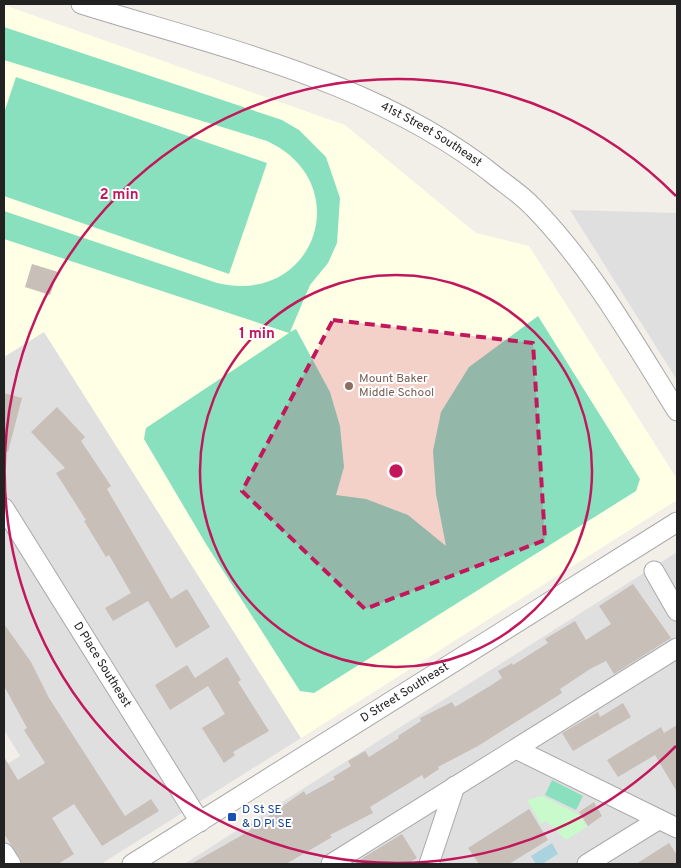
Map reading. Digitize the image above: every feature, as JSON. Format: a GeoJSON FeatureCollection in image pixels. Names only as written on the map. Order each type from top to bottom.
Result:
{"type":"FeatureCollection","features":[{"type":"Feature","properties":{"kind":"street","name":"41st Street Southeast"},"geometry":{"type":"LineString","coordinates":[[81,4],[345,88],[454,145],[532,206],[564,241],[589,271],[677,411]]}},
{"type":"Feature","properties":{"kind":"street","name":"D Place Southeast"},"geometry":{"type":"LineString","coordinates":[[4,508],[200,822]]}},
{"type":"Feature","properties":{"kind":"street","name":"D Street Southeast"},"geometry":{"type":"LineString","coordinates":[[132,864],[677,522]]}},
{"type":"Feature","properties":{"kind":"street"},"geometry":{"type":"LineString","coordinates":[[654,571],[677,611]]}},
{"type":"Feature","properties":{"kind":"street"},"geometry":{"type":"LineString","coordinates":[[331,864],[677,648]]}},
{"type":"Feature","properties":{"kind":"street"},"geometry":{"type":"LineString","coordinates":[[516,749],[677,828]]}},
{"type":"Feature","properties":{"kind":"street"},"geometry":{"type":"LineString","coordinates":[[429,864],[455,786]]}},
{"type":"Feature","properties":{"kind":"street"},"geometry":{"type":"LineString","coordinates":[[587,864],[658,820]]}},
{"type":"Feature","properties":{"kind":"street"},"geometry":{"type":"LineString","coordinates":[[4,853],[11,864]]}},
{"type":"Feature","properties":{"kind":"highlighted area"},"geometry":{"type":"Polygon","coordinates":[[[333,320],[533,343],[545,540],[365,609],[242,491],[333,320]]]}},
{"type":"Feature","properties":{"kind":"shaded area","name":"Mount Baker Middle School"},"geometry":{"type":"Polygon","coordinates":[[[4,5],[345,125],[476,233],[529,246],[677,479],[677,500],[301,738],[44,332],[4,357],[4,5]]]}},
{"type":"Feature","properties":{"kind":"shaded area"},"geometry":{"type":"Polygon","coordinates":[[[570,210],[677,213],[677,380],[570,210]]]}},
{"type":"Feature","properties":{"kind":"shaded area"},"geometry":{"type":"Polygon","coordinates":[[[44,331],[301,738],[101,864],[4,864],[4,766],[20,756],[4,730],[4,357],[44,331]]]}},
{"type":"Feature","properties":{"kind":"shaded area"},"geometry":{"type":"Polygon","coordinates":[[[677,552],[677,864],[184,864],[677,552]]]}},
{"type":"Feature","properties":{"kind":"green space"},"geometry":{"type":"Polygon","coordinates":[[[4,27],[282,120],[299,130],[326,157],[340,198],[337,243],[328,263],[310,285],[290,332],[296,329],[330,392],[340,426],[344,467],[336,495],[366,499],[408,515],[446,546],[436,494],[433,451],[441,412],[469,367],[538,316],[640,479],[636,491],[314,693],[300,691],[206,544],[144,439],[146,428],[289,333],[4,239],[4,211],[217,283],[251,286],[279,277],[300,260],[313,237],[317,211],[311,184],[295,160],[267,141],[4,60],[4,27]]]}},
{"type":"Feature","properties":{"kind":"green space"},"geometry":{"type":"Polygon","coordinates":[[[16,77],[267,163],[229,274],[4,196],[4,113],[16,77]]]}},
{"type":"Feature","properties":{"kind":"green space"},"geometry":{"type":"Polygon","coordinates":[[[552,780],[583,796],[576,810],[545,795],[552,780]]]}},
{"type":"Feature","properties":{"kind":"green space"},"geometry":{"type":"Polygon","coordinates":[[[542,796],[580,815],[587,827],[566,840],[546,821],[541,824],[527,800],[542,796]]]}},
{"type":"Feature","properties":{"kind":"water"},"geometry":{"type":"Polygon","coordinates":[[[552,843],[558,854],[542,864],[536,864],[531,856],[552,843]]]}},
{"type":"Feature","properties":{"kind":"building"},"geometry":{"type":"Polygon","coordinates":[[[32,264],[58,272],[50,295],[25,287],[32,264]]]}},
{"type":"Feature","properties":{"kind":"building"},"geometry":{"type":"Polygon","coordinates":[[[4,393],[22,398],[8,452],[4,451],[4,393]]]}},
{"type":"Feature","properties":{"kind":"building"},"geometry":{"type":"Polygon","coordinates":[[[57,407],[85,437],[81,441],[111,486],[107,489],[171,599],[187,589],[210,627],[176,648],[148,601],[113,621],[105,608],[131,593],[109,555],[106,557],[84,521],[86,520],[56,473],[65,468],[31,432],[57,407]]]}},
{"type":"Feature","properties":{"kind":"building"},"geometry":{"type":"Polygon","coordinates":[[[633,584],[671,638],[638,659],[614,674],[606,661],[590,669],[560,689],[562,693],[478,746],[438,767],[439,769],[424,779],[422,775],[370,807],[373,813],[330,835],[332,837],[286,864],[191,864],[251,830],[249,826],[262,818],[263,820],[304,791],[306,795],[335,779],[333,777],[351,766],[348,761],[365,751],[369,757],[399,738],[398,736],[421,721],[420,718],[452,702],[455,707],[490,686],[502,678],[498,671],[512,663],[513,665],[548,643],[545,639],[575,621],[586,640],[611,624],[599,606],[633,584]]]}},
{"type":"Feature","properties":{"kind":"building"},"geometry":{"type":"Polygon","coordinates":[[[4,624],[31,662],[49,698],[125,816],[151,799],[159,811],[102,846],[74,804],[52,818],[74,854],[58,864],[22,864],[4,834],[4,757],[18,780],[45,763],[24,730],[27,728],[4,686],[4,624]]]}},
{"type":"Feature","properties":{"kind":"building"},"geometry":{"type":"Polygon","coordinates":[[[227,657],[241,680],[238,682],[269,731],[233,752],[235,755],[224,763],[202,728],[225,714],[208,686],[170,710],[155,685],[187,665],[195,678],[227,657]]]}},
{"type":"Feature","properties":{"kind":"building"},"geometry":{"type":"Polygon","coordinates":[[[623,703],[631,717],[573,751],[562,733],[598,712],[600,717],[623,703]]]}},
{"type":"Feature","properties":{"kind":"building"},"geometry":{"type":"Polygon","coordinates":[[[677,725],[677,792],[655,755],[618,777],[607,760],[661,727],[664,733],[677,725]]]}},
{"type":"Feature","properties":{"kind":"building"},"geometry":{"type":"Polygon","coordinates":[[[594,802],[602,816],[588,826],[579,812],[594,802]]]}},
{"type":"Feature","properties":{"kind":"building"},"geometry":{"type":"Polygon","coordinates":[[[529,809],[548,840],[509,864],[479,864],[468,848],[529,809]]]}},
{"type":"Feature","properties":{"kind":"building"},"geometry":{"type":"Polygon","coordinates":[[[402,834],[417,858],[407,864],[353,864],[402,834]]]}},
{"type":"Feature","properties":{"kind":"building"},"geometry":{"type":"Polygon","coordinates":[[[669,843],[677,855],[677,864],[636,864],[669,843]]]}},
{"type":"Feature","properties":{"kind":"place","name":"Mount Baker Middle School"},"geometry":{"type":"Point","coordinates":[349,386]}},
{"type":"Feature","properties":{"kind":"place","name":"D St SE & D Pl SE"},"geometry":{"type":"Point","coordinates":[232,817]}}]}
